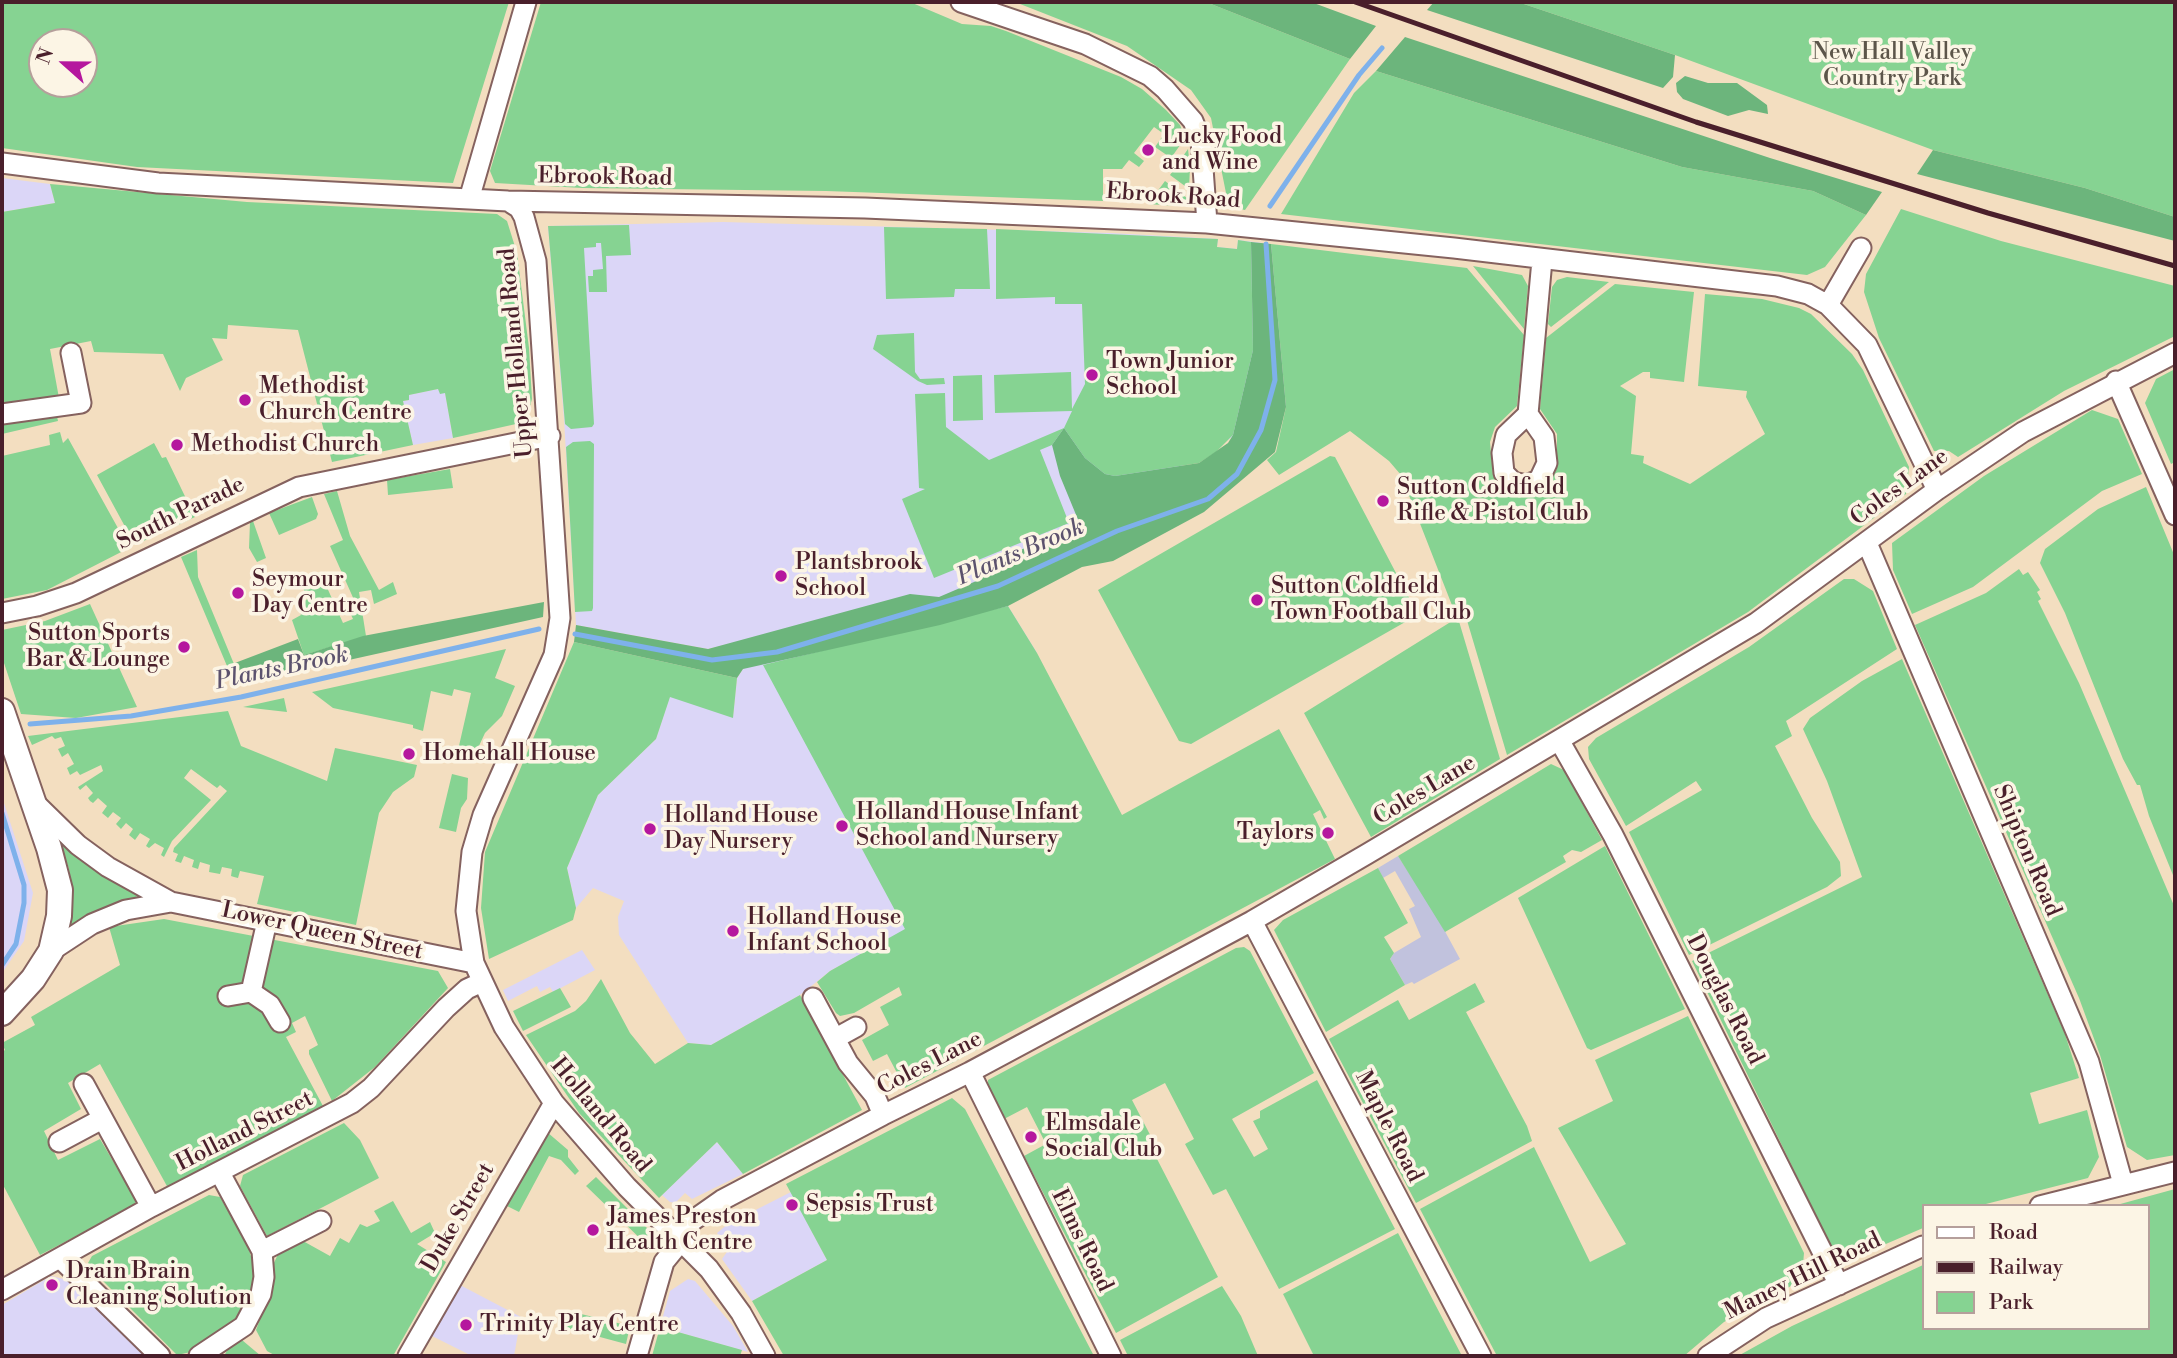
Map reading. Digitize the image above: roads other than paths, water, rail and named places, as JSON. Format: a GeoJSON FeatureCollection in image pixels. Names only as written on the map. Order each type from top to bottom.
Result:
{"type":"FeatureCollection","features":[{"type":"Feature","properties":{"kind":"main road","name":"Lower Queen Street"},"geometry":{"type":"LineString","coordinates":[[2,711],[60,890],[59,916],[51,951]]}},
{"type":"Feature","properties":{"kind":"main road"},"geometry":{"type":"LineString","coordinates":[[2,1013],[33,979],[51,951]]}},
{"type":"Feature","properties":{"kind":"street"},"geometry":{"type":"LineString","coordinates":[[470,196],[526,2]]}},
{"type":"Feature","properties":{"kind":"street"},"geometry":{"type":"LineString","coordinates":[[961,2],[1085,44],[1157,83],[1182,105],[1193,121],[1201,141],[1207,223]]}},
{"type":"Feature","properties":{"kind":"street"},"geometry":{"type":"LineString","coordinates":[[2,163],[158,183],[470,196],[508,201]]}},
{"type":"Feature","properties":{"kind":"street","name":"Ebrook Road"},"geometry":{"type":"LineString","coordinates":[[508,201],[928,210],[1207,223],[1440,246],[1777,286],[1808,294],[1828,305],[1867,345],[1937,490]]}},
{"type":"Feature","properties":{"kind":"street","name":"Upper Holland Road"},"geometry":{"type":"LineString","coordinates":[[468,873],[478,829],[554,655],[559,630],[550,436],[536,261],[524,216],[508,201]]}},
{"type":"Feature","properties":{"kind":"street"},"geometry":{"type":"LineString","coordinates":[[1828,305],[1861,248]]}},
{"type":"Feature","properties":{"kind":"street"},"geometry":{"type":"LineString","coordinates":[[1528,414],[1542,260]]}},
{"type":"Feature","properties":{"kind":"street"},"geometry":{"type":"LineString","coordinates":[[2,414],[81,403],[71,353]]}},
{"type":"Feature","properties":{"kind":"street","name":"Coles Lane"},"geometry":{"type":"LineString","coordinates":[[637,1356],[664,1262],[679,1236],[722,1200],[970,1072],[1252,921],[1756,623],[1937,490],[2023,432],[2116,381],[2175,353]]}},
{"type":"Feature","properties":{"kind":"street"},"geometry":{"type":"LineString","coordinates":[[2116,381],[2175,515]]}},
{"type":"Feature","properties":{"kind":"street","name":"South Parade"},"geometry":{"type":"LineString","coordinates":[[2,613],[37,606],[76,593],[299,486],[550,436]]}},
{"type":"Feature","properties":{"kind":"street","name":"Shipton Road"},"geometry":{"type":"LineString","coordinates":[[1867,543],[2090,1062],[2123,1184]]}},
{"type":"Feature","properties":{"kind":"street","name":"Douglas Road"},"geometry":{"type":"LineString","coordinates":[[1559,740],[1613,835],[1839,1285]]}},
{"type":"Feature","properties":{"kind":"street","name":"Lower Queen Street"},"geometry":{"type":"LineString","coordinates":[[33,801],[78,845],[108,867],[171,902],[474,963]]}},
{"type":"Feature","properties":{"kind":"street","name":"Holland Road"},"geometry":{"type":"LineString","coordinates":[[468,873],[466,911],[474,963],[504,1027],[554,1103],[627,1187],[679,1236],[726,1290],[765,1356]]}},
{"type":"Feature","properties":{"kind":"street","name":"Lower Queen Street"},"geometry":{"type":"LineString","coordinates":[[51,951],[92,924],[114,915],[171,902]]}},
{"type":"Feature","properties":{"kind":"street"},"geometry":{"type":"LineString","coordinates":[[251,992],[267,921]]}},
{"type":"Feature","properties":{"kind":"street","name":"Maple Road"},"geometry":{"type":"LineString","coordinates":[[1252,921],[1481,1356]]}},
{"type":"Feature","properties":{"kind":"street","name":"Holland Street"},"geometry":{"type":"LineString","coordinates":[[2,1290],[151,1207],[352,1103],[371,1088],[446,1008],[467,989],[482,982]]}},
{"type":"Feature","properties":{"kind":"street"},"geometry":{"type":"LineString","coordinates":[[228,996],[251,992],[270,1005],[280,1022]]}},
{"type":"Feature","properties":{"kind":"street"},"geometry":{"type":"LineString","coordinates":[[813,998],[848,1063],[875,1096],[883,1115]]}},
{"type":"Feature","properties":{"kind":"street"},"geometry":{"type":"LineString","coordinates":[[836,1038],[856,1027]]}},
{"type":"Feature","properties":{"kind":"street","name":"Elms Road"},"geometry":{"type":"LineString","coordinates":[[970,1072],[1111,1356]]}},
{"type":"Feature","properties":{"kind":"street"},"geometry":{"type":"LineString","coordinates":[[84,1084],[151,1207]]}},
{"type":"Feature","properties":{"kind":"street","name":"Duke Street"},"geometry":{"type":"LineString","coordinates":[[408,1356],[554,1103]]}},
{"type":"Feature","properties":{"kind":"street"},"geometry":{"type":"LineString","coordinates":[[59,1142],[102,1119]]}},
{"type":"Feature","properties":{"kind":"street"},"geometry":{"type":"LineString","coordinates":[[2048,1204],[2175,1172]]}},
{"type":"Feature","properties":{"kind":"street"},"geometry":{"type":"LineString","coordinates":[[199,1356],[244,1326],[261,1294],[265,1264],[262,1251],[220,1173]]}},
{"type":"Feature","properties":{"kind":"street"},"geometry":{"type":"LineString","coordinates":[[262,1251],[320,1221]]}},
{"type":"Feature","properties":{"kind":"street","name":"Maney Hill Road"},"geometry":{"type":"LineString","coordinates":[[1707,1356],[1766,1318],[1922,1246]]}},
{"type":"Feature","properties":{"kind":"street"},"geometry":{"type":"LineString","coordinates":[[60,1258],[160,1356]]}},
{"type":"Feature","properties":{"kind":"waterway","name":"Plants Brook"},"geometry":{"type":"LineString","coordinates":[[1270,206],[1359,75],[1382,48]]}},
{"type":"Feature","properties":{"kind":"waterway","name":"Plants Brook"},"geometry":{"type":"LineString","coordinates":[[575,634],[712,660],[777,652],[998,586],[1117,531],[1208,499],[1237,474],[1261,430],[1275,380],[1266,244]]}},
{"type":"Feature","properties":{"kind":"waterway","name":"Plants Brook"},"geometry":{"type":"LineString","coordinates":[[30,724],[131,716],[241,697],[539,629]]}},
{"type":"Feature","properties":{"kind":"waterway","name":"Plants Brook"},"geometry":{"type":"LineString","coordinates":[[2,813],[24,885],[24,903],[16,944],[2,965]]}},
{"type":"Feature","properties":{"kind":"railway"},"geometry":{"type":"LineString","coordinates":[[1355,2],[1696,122],[1988,213],[2175,266]]}},
{"type":"Feature","properties":{"kind":"place","name":"Lucky Food and Wine"},"geometry":{"type":"Point","coordinates":[1148,150]}},
{"type":"Feature","properties":{"kind":"place","name":"Town Junior School"},"geometry":{"type":"Point","coordinates":[1092,375]}},
{"type":"Feature","properties":{"kind":"place","name":"Methodist Church Centre"},"geometry":{"type":"Point","coordinates":[245,400]}},
{"type":"Feature","properties":{"kind":"place","name":"Methodist Church"},"geometry":{"type":"Point","coordinates":[177,445]}},
{"type":"Feature","properties":{"kind":"place","name":"Sutton Coldfield Rifle & Pistol Club"},"geometry":{"type":"Point","coordinates":[1383,501]}},
{"type":"Feature","properties":{"kind":"place","name":"Plantsbrook School"},"geometry":{"type":"Point","coordinates":[781,576]}},
{"type":"Feature","properties":{"kind":"place","name":"Seymour Day Centre"},"geometry":{"type":"Point","coordinates":[238,593]}},
{"type":"Feature","properties":{"kind":"place","name":"Sutton Coldfield Town Football Club"},"geometry":{"type":"Point","coordinates":[1257,600]}},
{"type":"Feature","properties":{"kind":"place","name":"Sutton Sports Bar & Lounge"},"geometry":{"type":"Point","coordinates":[184,647]}},
{"type":"Feature","properties":{"kind":"place","name":"Homehall House"},"geometry":{"type":"Point","coordinates":[409,754]}},
{"type":"Feature","properties":{"kind":"place","name":"Holland House Infant School and Nursery"},"geometry":{"type":"Point","coordinates":[842,826]}},
{"type":"Feature","properties":{"kind":"place","name":"Holland House Day Nursery"},"geometry":{"type":"Point","coordinates":[650,829]}},
{"type":"Feature","properties":{"kind":"place","name":"Taylors"},"geometry":{"type":"Point","coordinates":[1328,833]}},
{"type":"Feature","properties":{"kind":"place","name":"Holland House Infant School"},"geometry":{"type":"Point","coordinates":[733,931]}},
{"type":"Feature","properties":{"kind":"place","name":"Elmsdale Social Club"},"geometry":{"type":"Point","coordinates":[1031,1137]}},
{"type":"Feature","properties":{"kind":"place","name":"Sepsis Trust"},"geometry":{"type":"Point","coordinates":[792,1205]}},
{"type":"Feature","properties":{"kind":"place","name":"James Preston Health Centre"},"geometry":{"type":"Point","coordinates":[593,1230]}},
{"type":"Feature","properties":{"kind":"place","name":"Drain Brain Cleaning Solution"},"geometry":{"type":"Point","coordinates":[52,1285]}},
{"type":"Feature","properties":{"kind":"place","name":"Trinity Play Centre"},"geometry":{"type":"Point","coordinates":[466,1325]}},
{"type":"Feature","properties":{"kind":"park label","name":"New Hall Valley Country Park"},"geometry":{"type":"Point","coordinates":[1892,66]}}]}
